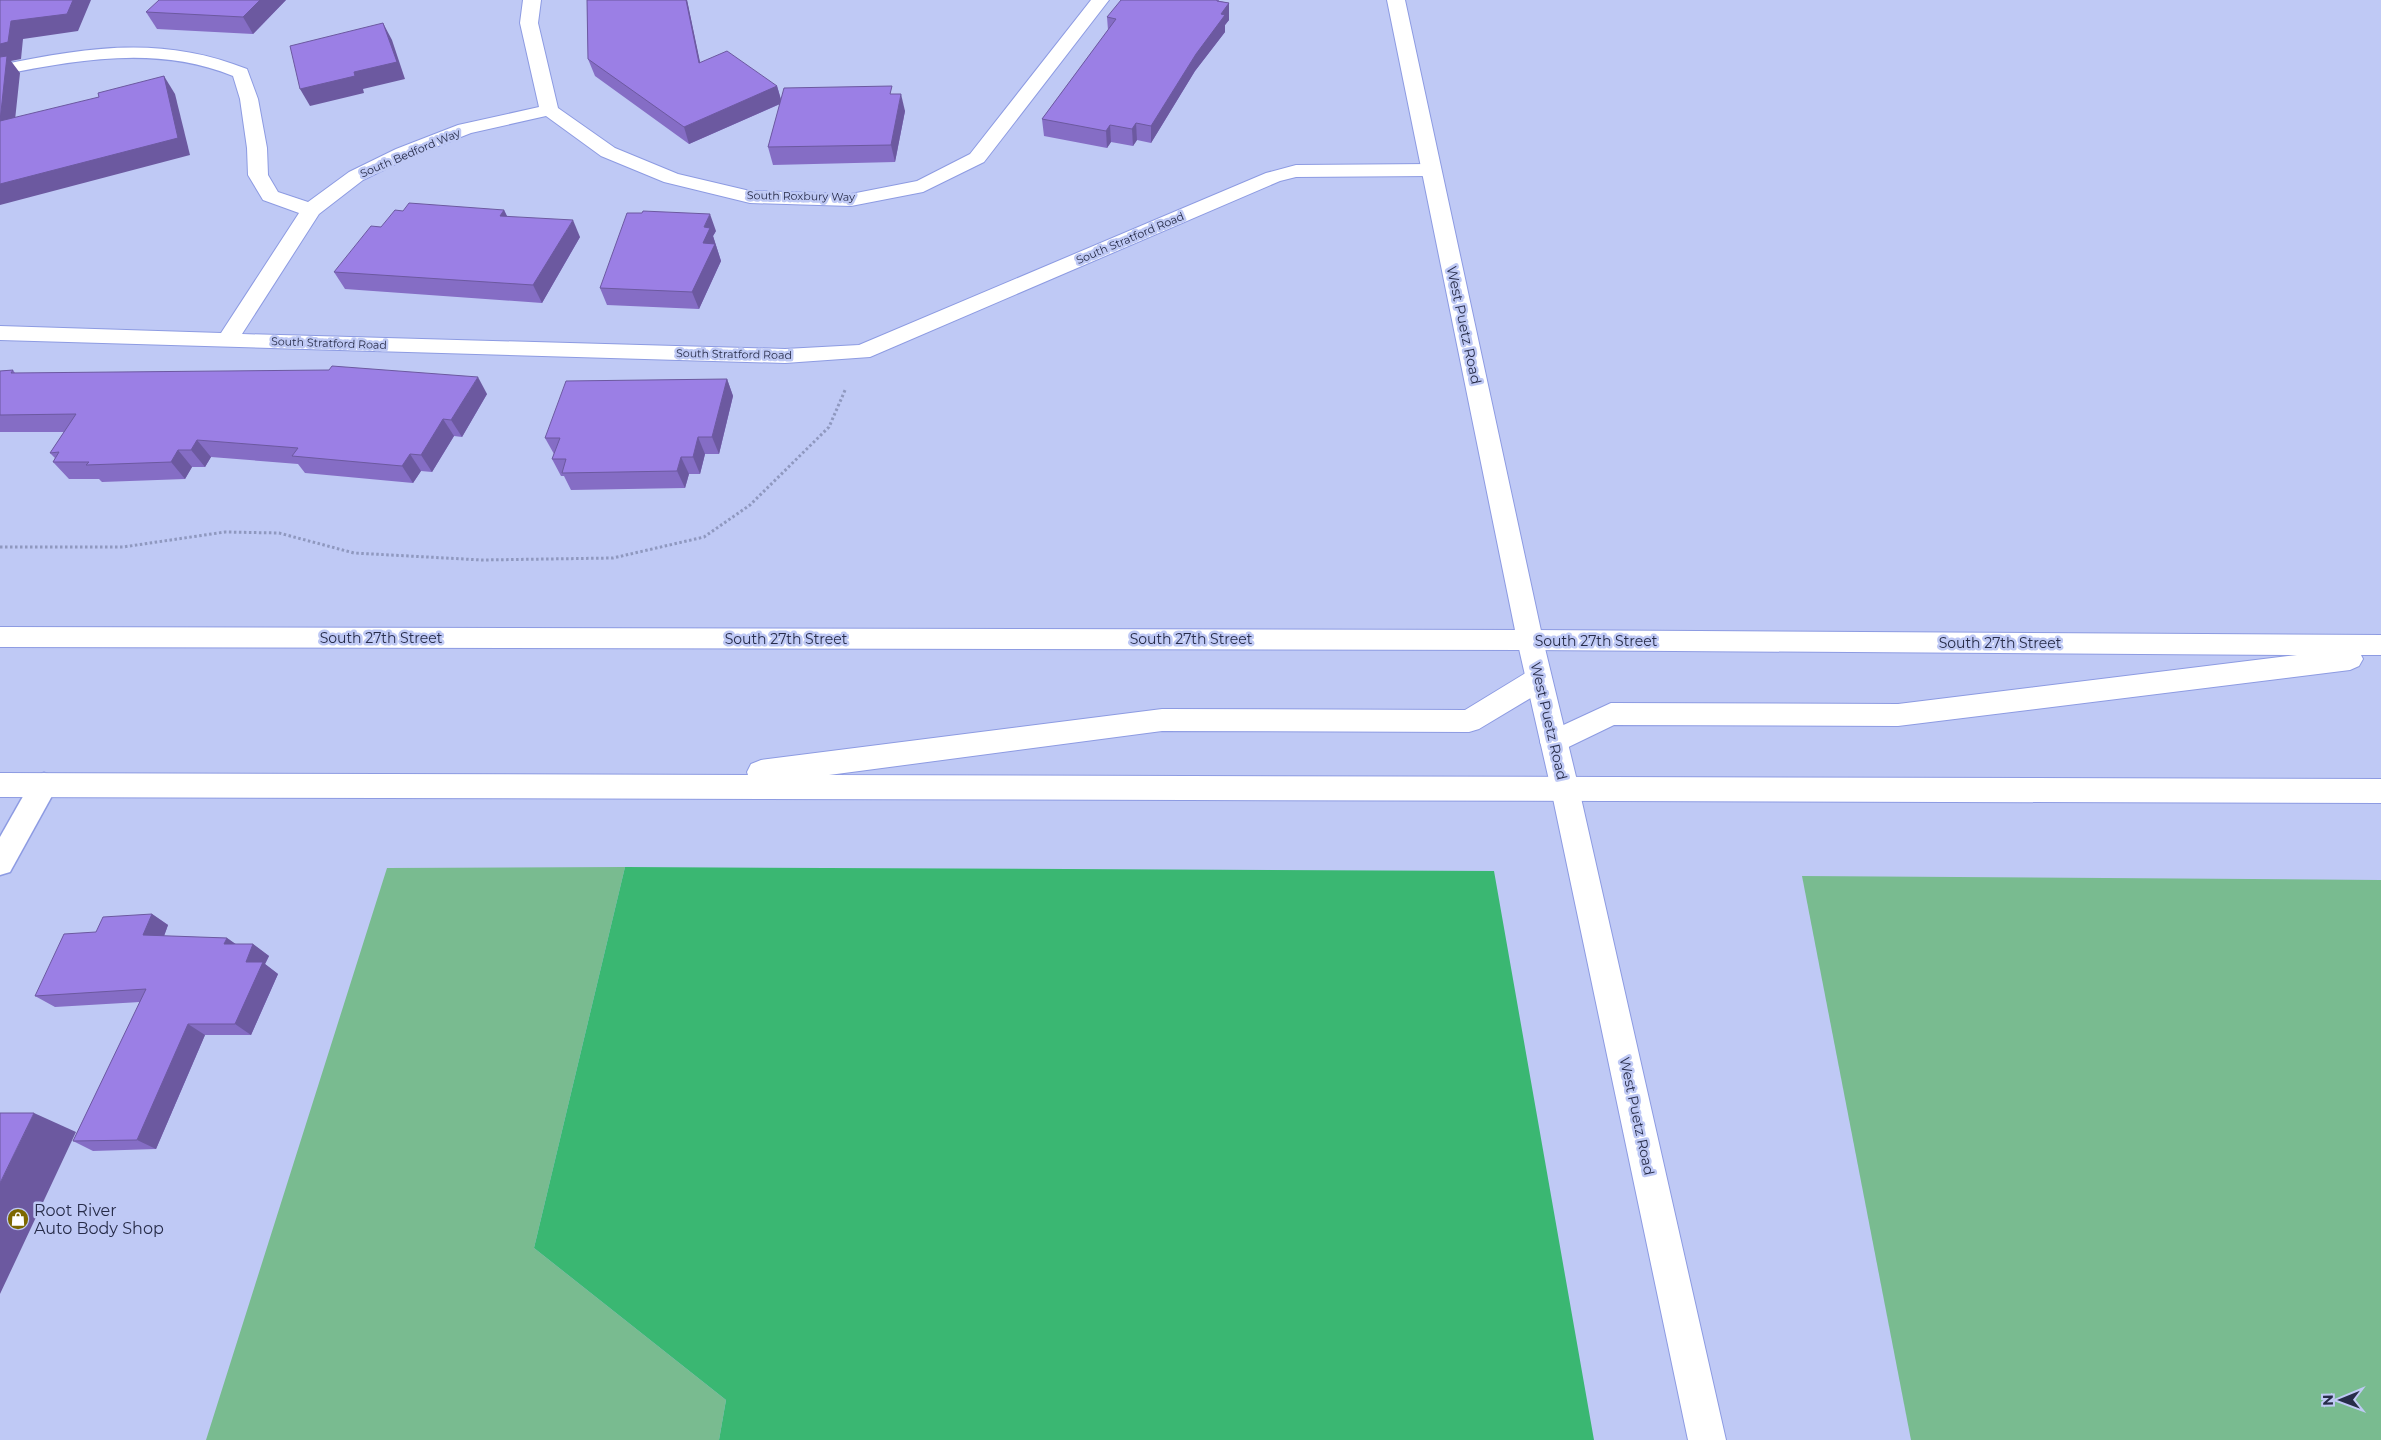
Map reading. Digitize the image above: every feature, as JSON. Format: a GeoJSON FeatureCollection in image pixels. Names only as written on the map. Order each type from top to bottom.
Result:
{"type":"FeatureCollection","features":[{"type":"Feature","properties":{"kind":"street"},"geometry":{"type":"LineString","coordinates":[[532,0],[529,23],[549,110]]}},
{"type":"Feature","properties":{"kind":"street","name":"South Roxbury Way"},"geometry":{"type":"LineString","coordinates":[[549,110],[608,152],[671,178],[750,197],[851,200],[923,186],[977,158],[1100,0]]}},
{"type":"Feature","properties":{"kind":"street","name":"West Puetz Road"},"geometry":{"type":"LineString","coordinates":[[1396,0],[1530,640],[1565,789],[1708,1440]]}},
{"type":"Feature","properties":{"kind":"street"},"geometry":{"type":"LineString","coordinates":[[0,70],[46,60],[122,53],[179,54],[227,66],[241,73],[249,99],[257,148],[258,175],[270,196],[311,210]]}},
{"type":"Feature","properties":{"kind":"street","name":"South Bedford Way"},"geometry":{"type":"LineString","coordinates":[[227,340],[311,210],[356,176],[403,153],[465,129],[549,110]]}},
{"type":"Feature","properties":{"kind":"street","name":"South Stratford Road"},"geometry":{"type":"LineString","coordinates":[[0,333],[785,356],[862,352],[1273,177],[1296,171],[1431,170]]}},
{"type":"Feature","properties":{"kind":"street","name":"South 27th Street"},"geometry":{"type":"LineString","coordinates":[[0,637],[1530,640],[2381,645]]}},
{"type":"Feature","properties":{"kind":"street"},"geometry":{"type":"LineString","coordinates":[[1554,742],[1611,714],[1898,715],[2381,656]]}},
{"type":"Feature","properties":{"kind":"street"},"geometry":{"type":"LineString","coordinates":[[650,787],[1162,720],[1469,721],[1539,679]]}},
{"type":"Feature","properties":{"kind":"street"},"geometry":{"type":"LineString","coordinates":[[0,785],[2381,792]]}},
{"type":"Feature","properties":{"kind":"lane"},"geometry":{"type":"LineString","coordinates":[[0,863],[44,785]]}},
{"type":"Feature","properties":{"kind":"path"},"geometry":{"type":"LineString","coordinates":[[0,547],[123,547],[225,532],[278,533],[354,553],[482,560],[613,558],[704,537],[750,505],[829,426],[862,352]]}},
{"type":"Feature","properties":{"kind":"green space"},"geometry":{"type":"Polygon","coordinates":[[[625,867],[534,1248],[726,1400],[719,1440],[206,1440],[387,868],[625,867]]]}},
{"type":"Feature","properties":{"kind":"green space"},"geometry":{"type":"Polygon","coordinates":[[[625,867],[1494,871],[1594,1440],[719,1440],[726,1400],[534,1248],[625,867]]]}},
{"type":"Feature","properties":{"kind":"green space"},"geometry":{"type":"Polygon","coordinates":[[[1802,876],[2381,880],[2381,1440],[1911,1440],[1802,876]]]}},
{"type":"Feature","properties":{"kind":"building"},"geometry":{"type":"Polygon","coordinates":[[[0,0],[73,0],[67,14],[11,21],[8,42],[0,44],[0,0]]]}},
{"type":"Feature","properties":{"kind":"building"},"geometry":{"type":"Polygon","coordinates":[[[159,0],[260,0],[243,17],[146,12],[159,0]]]}},
{"type":"Feature","properties":{"kind":"building"},"geometry":{"type":"Polygon","coordinates":[[[587,0],[686,0],[699,63],[727,51],[777,86],[684,127],[588,59],[587,0]]]}},
{"type":"Feature","properties":{"kind":"building"},"geometry":{"type":"Polygon","coordinates":[[[1121,0],[1217,0],[1229,3],[1221,14],[1225,15],[1196,54],[1151,126],[1136,123],[1132,129],[1110,125],[1106,131],[1042,119],[1116,19],[1107,17],[1121,0]]]}},
{"type":"Feature","properties":{"kind":"building"},"geometry":{"type":"Polygon","coordinates":[[[383,23],[397,62],[354,72],[355,76],[300,89],[290,46],[383,23]]]}},
{"type":"Feature","properties":{"kind":"building"},"geometry":{"type":"Polygon","coordinates":[[[7,56],[0,121],[0,57],[7,56]]]}},
{"type":"Feature","properties":{"kind":"building"},"geometry":{"type":"Polygon","coordinates":[[[164,76],[178,138],[0,184],[0,121],[99,97],[98,93],[164,76]]]}},
{"type":"Feature","properties":{"kind":"building"},"geometry":{"type":"Polygon","coordinates":[[[892,86],[890,94],[901,94],[891,145],[768,147],[784,88],[892,86]]]}},
{"type":"Feature","properties":{"kind":"building"},"geometry":{"type":"Polygon","coordinates":[[[409,203],[504,210],[500,216],[573,220],[533,285],[334,272],[371,226],[381,227],[395,210],[403,211],[409,203]]]}},
{"type":"Feature","properties":{"kind":"building"},"geometry":{"type":"Polygon","coordinates":[[[643,211],[710,214],[704,227],[710,228],[703,243],[715,244],[692,292],[600,288],[627,213],[642,213],[643,211]]]}},
{"type":"Feature","properties":{"kind":"building"},"geometry":{"type":"Polygon","coordinates":[[[332,366],[478,377],[451,420],[443,419],[421,455],[410,454],[402,466],[292,456],[298,448],[197,440],[191,450],[178,450],[171,462],[86,465],[89,462],[53,462],[59,452],[50,453],[76,414],[0,415],[0,371],[13,370],[11,373],[329,370],[332,366]]]}},
{"type":"Feature","properties":{"kind":"building"},"geometry":{"type":"Polygon","coordinates":[[[727,379],[712,437],[698,437],[693,457],[681,457],[677,471],[562,473],[566,459],[552,459],[560,438],[545,438],[566,381],[727,379]]]}},
{"type":"Feature","properties":{"kind":"building"},"geometry":{"type":"Polygon","coordinates":[[[152,914],[143,935],[227,938],[224,944],[253,944],[246,962],[263,962],[235,1024],[188,1024],[137,1140],[73,1141],[146,989],[35,996],[64,934],[96,932],[103,917],[152,914]]]}},
{"type":"Feature","properties":{"kind":"building"},"geometry":{"type":"Polygon","coordinates":[[[0,1113],[34,1113],[0,1183],[0,1113]]]}},
{"type":"Feature","properties":{"kind":"place","name":"Root River Auto Body Shop"},"geometry":{"type":"Point","coordinates":[18,1219]}}]}
